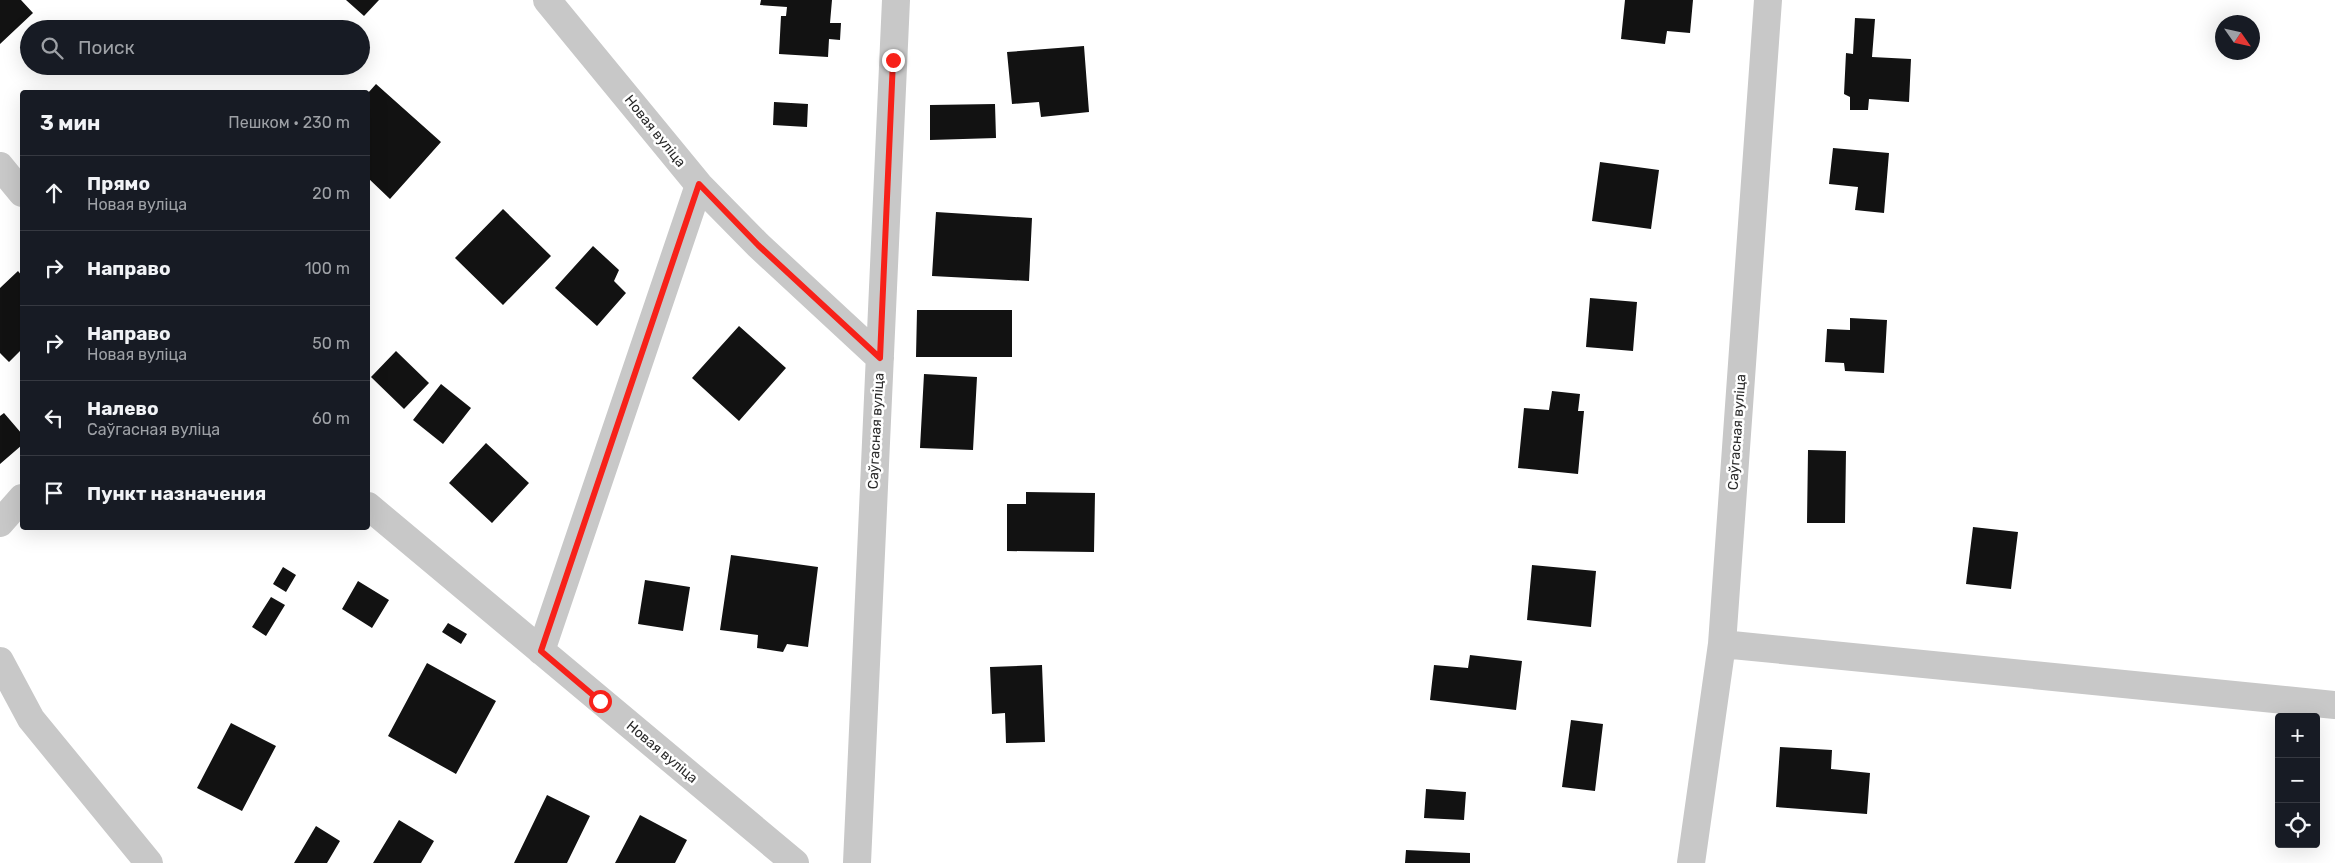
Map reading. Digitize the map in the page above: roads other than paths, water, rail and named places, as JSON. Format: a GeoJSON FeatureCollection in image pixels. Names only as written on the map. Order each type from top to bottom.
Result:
{"type":"FeatureCollection","features":[{"type":"Feature","properties":{"kind":"street","name":"Новая вуліца"},"geometry":{"type":"LineString","coordinates":[[547,0],[699,184],[758,245],[880,358]]}},
{"type":"Feature","properties":{"kind":"street","name":"Саўгасная вуліца"},"geometry":{"type":"LineString","coordinates":[[857,863],[896,0]]}},
{"type":"Feature","properties":{"kind":"street","name":"Саўгасная вуліца"},"geometry":{"type":"LineString","coordinates":[[1691,863],[1722,644],[1768,0]]}},
{"type":"Feature","properties":{"kind":"street"},"geometry":{"type":"LineString","coordinates":[[0,166],[20,190]]}},
{"type":"Feature","properties":{"kind":"street"},"geometry":{"type":"LineString","coordinates":[[541,651],[699,184]]}},
{"type":"Feature","properties":{"kind":"street"},"geometry":{"type":"LineString","coordinates":[[0,523],[20,500]]}},
{"type":"Feature","properties":{"kind":"street","name":"Новая вуліца"},"geometry":{"type":"LineString","coordinates":[[370,508],[795,863]]}},
{"type":"Feature","properties":{"kind":"street"},"geometry":{"type":"LineString","coordinates":[[1722,644],[2335,705]]}},
{"type":"Feature","properties":{"kind":"street"},"geometry":{"type":"LineString","coordinates":[[0,660],[31,720],[148,863]]}}]}
